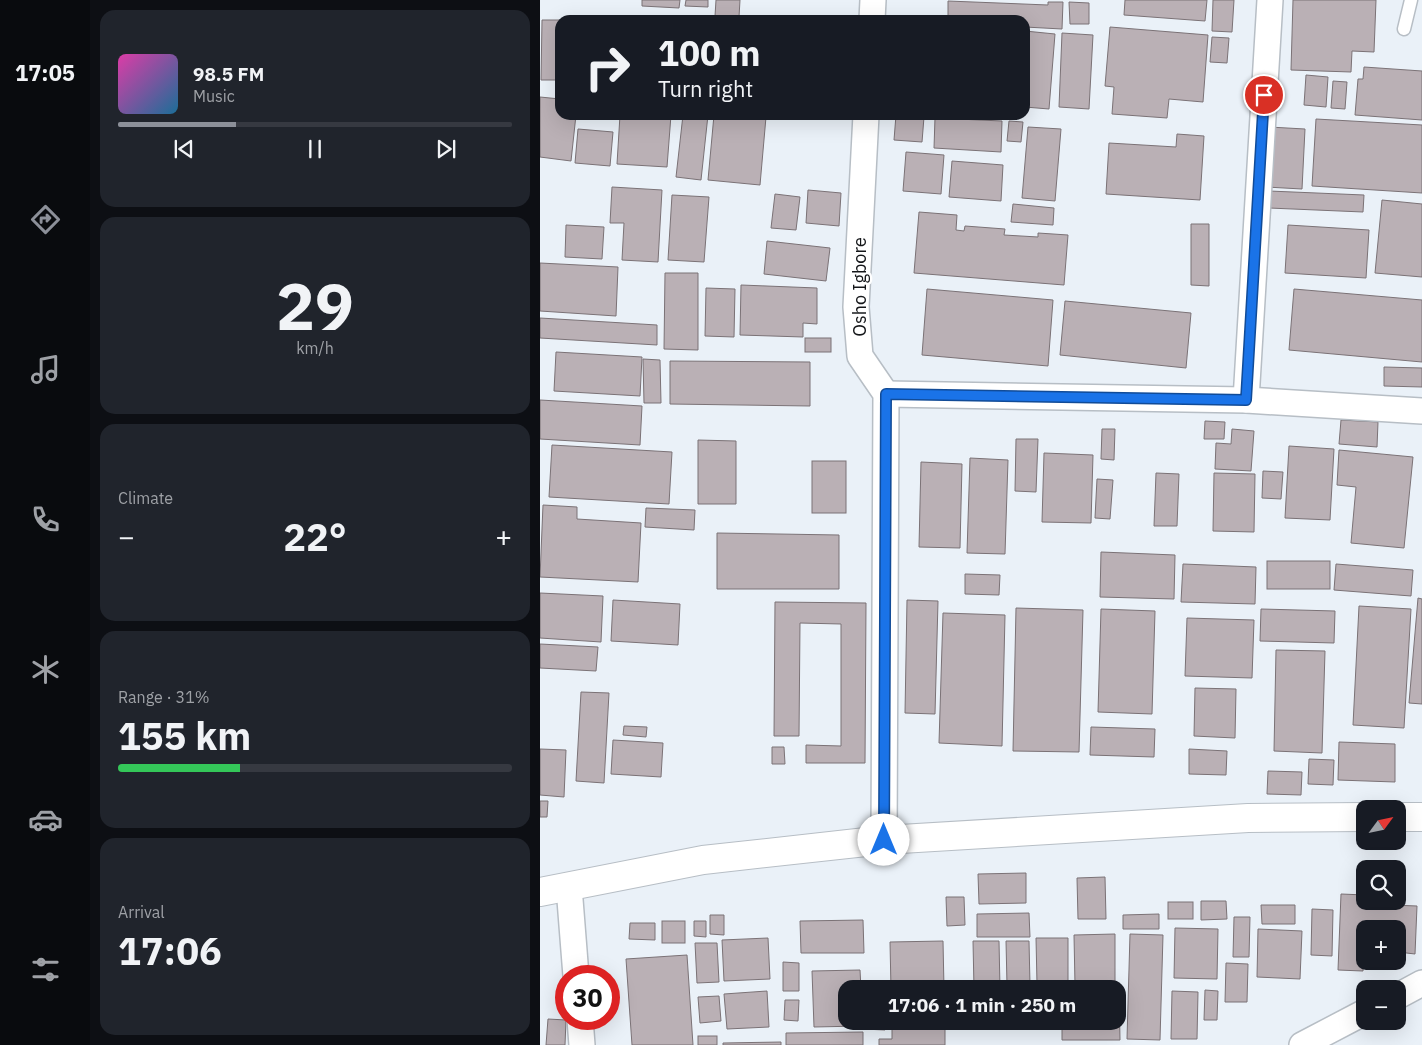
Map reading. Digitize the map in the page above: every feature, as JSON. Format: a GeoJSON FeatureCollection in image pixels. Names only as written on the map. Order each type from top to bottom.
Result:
{"type":"FeatureCollection","features":[{"type":"Feature","properties":{"kind":"main road"},"geometry":{"type":"LineString","coordinates":[[1406,817],[1422,816]]}},
{"type":"Feature","properties":{"kind":"main road"},"geometry":{"type":"LineString","coordinates":[[540,892],[703,860],[884,840],[1248,818],[1356,817]]}},
{"type":"Feature","properties":{"kind":"street"},"geometry":{"type":"LineString","coordinates":[[872,15],[873,0]]}},
{"type":"Feature","properties":{"kind":"street"},"geometry":{"type":"LineString","coordinates":[[1246,400],[1270,0]]}},
{"type":"Feature","properties":{"kind":"street","name":"Osho Igbore"},"geometry":{"type":"LineString","coordinates":[[866,120],[856,306],[860,356],[886,394]]}},
{"type":"Feature","properties":{"kind":"street"},"geometry":{"type":"LineString","coordinates":[[884,840],[886,394],[1246,400],[1422,411]]}},
{"type":"Feature","properties":{"kind":"street"},"geometry":{"type":"LineString","coordinates":[[569,887],[575,965]]}},
{"type":"Feature","properties":{"kind":"street"},"geometry":{"type":"LineString","coordinates":[[1406,992],[1422,983]]}},
{"type":"Feature","properties":{"kind":"street"},"geometry":{"type":"LineString","coordinates":[[1302,1045],[1356,1017]]}},
{"type":"Feature","properties":{"kind":"street"},"geometry":{"type":"LineString","coordinates":[[581,1030],[582,1045]]}},
{"type":"Feature","properties":{"kind":"lane"},"geometry":{"type":"LineString","coordinates":[[1404,29],[1411,0]]}},
{"type":"Feature","properties":{"kind":"building"},"geometry":{"type":"Polygon","coordinates":[[[642,0],[680,0],[679,8],[642,6],[642,0]]]}},
{"type":"Feature","properties":{"kind":"building"},"geometry":{"type":"Polygon","coordinates":[[[686,0],[708,0],[708,7],[685,6],[686,0]]]}},
{"type":"Feature","properties":{"kind":"building"},"geometry":{"type":"Polygon","coordinates":[[[716,0],[740,0],[739,15],[715,15],[716,0]]]}},
{"type":"Feature","properties":{"kind":"building"},"geometry":{"type":"Polygon","coordinates":[[[1125,0],[1207,0],[1205,21],[1124,15],[1125,0]]]}},
{"type":"Feature","properties":{"kind":"building"},"geometry":{"type":"Polygon","coordinates":[[[1213,0],[1234,0],[1232,32],[1212,31],[1213,0]]]}},
{"type":"Feature","properties":{"kind":"building"},"geometry":{"type":"Polygon","coordinates":[[[1293,0],[1376,0],[1374,52],[1352,51],[1351,72],[1291,70],[1293,0]]]}},
{"type":"Feature","properties":{"kind":"building"},"geometry":{"type":"Polygon","coordinates":[[[948,1],[1048,5],[1048,2],[1063,2],[1062,29],[1030,27],[1030,15],[948,15],[948,1]]]}},
{"type":"Feature","properties":{"kind":"building"},"geometry":{"type":"Polygon","coordinates":[[[1069,2],[1089,3],[1089,24],[1070,24],[1069,2]]]}},
{"type":"Feature","properties":{"kind":"building"},"geometry":{"type":"Polygon","coordinates":[[[542,20],[555,20],[555,80],[541,80],[542,20]]]}},
{"type":"Feature","properties":{"kind":"building"},"geometry":{"type":"Polygon","coordinates":[[[1110,27],[1208,35],[1203,102],[1169,99],[1167,118],[1112,114],[1114,87],[1105,86],[1110,27]]]}},
{"type":"Feature","properties":{"kind":"building"},"geometry":{"type":"Polygon","coordinates":[[[1030,32],[1055,34],[1049,109],[1030,107],[1030,32]]]}},
{"type":"Feature","properties":{"kind":"building"},"geometry":{"type":"Polygon","coordinates":[[[1062,33],[1093,35],[1089,109],[1059,107],[1062,33]]]}},
{"type":"Feature","properties":{"kind":"building"},"geometry":{"type":"Polygon","coordinates":[[[1212,37],[1229,38],[1227,63],[1210,62],[1212,37]]]}},
{"type":"Feature","properties":{"kind":"building"},"geometry":{"type":"Polygon","coordinates":[[[1364,67],[1422,71],[1422,120],[1355,115],[1358,79],[1363,79],[1364,67]]]}},
{"type":"Feature","properties":{"kind":"building"},"geometry":{"type":"Polygon","coordinates":[[[1306,75],[1328,77],[1326,107],[1304,105],[1306,75]]]}},
{"type":"Feature","properties":{"kind":"building"},"geometry":{"type":"Polygon","coordinates":[[[1333,81],[1347,82],[1345,109],[1331,108],[1333,81]]]}},
{"type":"Feature","properties":{"kind":"building"},"geometry":{"type":"Polygon","coordinates":[[[540,97],[555,98],[555,120],[575,120],[571,161],[540,157],[540,97]]]}},
{"type":"Feature","properties":{"kind":"building"},"geometry":{"type":"Polygon","coordinates":[[[1316,119],[1422,125],[1422,193],[1312,186],[1316,119]]]}},
{"type":"Feature","properties":{"kind":"building"},"geometry":{"type":"Polygon","coordinates":[[[620,120],[671,120],[667,167],[617,164],[620,120]]]}},
{"type":"Feature","properties":{"kind":"building"},"geometry":{"type":"Polygon","coordinates":[[[682,120],[707,120],[701,180],[676,177],[682,120]]]}},
{"type":"Feature","properties":{"kind":"building"},"geometry":{"type":"Polygon","coordinates":[[[714,120],[766,120],[760,185],[708,180],[714,120]]]}},
{"type":"Feature","properties":{"kind":"building"},"geometry":{"type":"Polygon","coordinates":[[[896,120],[924,120],[922,142],[894,140],[896,120]]]}},
{"type":"Feature","properties":{"kind":"building"},"geometry":{"type":"Polygon","coordinates":[[[935,120],[1002,121],[1001,152],[934,148],[935,120]]]}},
{"type":"Feature","properties":{"kind":"building"},"geometry":{"type":"Polygon","coordinates":[[[1009,121],[1023,122],[1021,142],[1007,141],[1009,121]]]}},
{"type":"Feature","properties":{"kind":"building"},"geometry":{"type":"Polygon","coordinates":[[[1028,127],[1061,129],[1055,201],[1022,198],[1028,127]]]}},
{"type":"Feature","properties":{"kind":"building"},"geometry":{"type":"Polygon","coordinates":[[[1269,127],[1305,129],[1302,189],[1266,187],[1269,127]]]}},
{"type":"Feature","properties":{"kind":"building"},"geometry":{"type":"Polygon","coordinates":[[[578,129],[613,132],[610,166],[575,163],[578,129]]]}},
{"type":"Feature","properties":{"kind":"building"},"geometry":{"type":"Polygon","coordinates":[[[1177,134],[1204,136],[1200,200],[1106,194],[1109,143],[1176,147],[1177,134]]]}},
{"type":"Feature","properties":{"kind":"building"},"geometry":{"type":"Polygon","coordinates":[[[906,152],[944,155],[941,194],[903,191],[906,152]]]}},
{"type":"Feature","properties":{"kind":"building"},"geometry":{"type":"Polygon","coordinates":[[[952,161],[1003,165],[1001,201],[949,197],[952,161]]]}},
{"type":"Feature","properties":{"kind":"building"},"geometry":{"type":"Polygon","coordinates":[[[612,187],[662,190],[658,262],[622,260],[624,223],[610,223],[612,187]]]}},
{"type":"Feature","properties":{"kind":"building"},"geometry":{"type":"Polygon","coordinates":[[[808,190],[841,193],[839,226],[806,223],[808,190]]]}},
{"type":"Feature","properties":{"kind":"building"},"geometry":{"type":"Polygon","coordinates":[[[1269,191],[1364,195],[1363,212],[1269,208],[1269,191]]]}},
{"type":"Feature","properties":{"kind":"building"},"geometry":{"type":"Polygon","coordinates":[[[775,194],[800,197],[796,230],[771,228],[775,194]]]}},
{"type":"Feature","properties":{"kind":"building"},"geometry":{"type":"Polygon","coordinates":[[[672,195],[709,197],[704,262],[668,260],[672,195]]]}},
{"type":"Feature","properties":{"kind":"building"},"geometry":{"type":"Polygon","coordinates":[[[1382,200],[1422,204],[1422,277],[1375,273],[1382,200]]]}},
{"type":"Feature","properties":{"kind":"building"},"geometry":{"type":"Polygon","coordinates":[[[1013,204],[1054,208],[1053,225],[1011,222],[1013,204]]]}},
{"type":"Feature","properties":{"kind":"building"},"geometry":{"type":"Polygon","coordinates":[[[919,212],[957,215],[956,230],[964,231],[965,226],[1005,229],[1004,235],[1038,237],[1038,233],[1068,235],[1064,285],[914,273],[919,212]]]}},
{"type":"Feature","properties":{"kind":"building"},"geometry":{"type":"Polygon","coordinates":[[[1191,224],[1209,224],[1209,286],[1191,285],[1191,224]]]}},
{"type":"Feature","properties":{"kind":"building"},"geometry":{"type":"Polygon","coordinates":[[[566,225],[604,227],[602,259],[565,257],[566,225]]]}},
{"type":"Feature","properties":{"kind":"building"},"geometry":{"type":"Polygon","coordinates":[[[1288,225],[1369,230],[1366,278],[1285,273],[1288,225]]]}},
{"type":"Feature","properties":{"kind":"building"},"geometry":{"type":"Polygon","coordinates":[[[767,241],[830,248],[826,281],[764,274],[767,241]]]}},
{"type":"Feature","properties":{"kind":"building"},"geometry":{"type":"Polygon","coordinates":[[[540,263],[618,267],[616,316],[540,311],[540,263]]]}},
{"type":"Feature","properties":{"kind":"building"},"geometry":{"type":"Polygon","coordinates":[[[665,273],[698,273],[698,350],[664,349],[665,273]]]}},
{"type":"Feature","properties":{"kind":"building"},"geometry":{"type":"Polygon","coordinates":[[[741,285],[817,288],[817,324],[803,323],[803,337],[740,335],[741,285]]]}},
{"type":"Feature","properties":{"kind":"building"},"geometry":{"type":"Polygon","coordinates":[[[706,288],[735,289],[734,337],[705,336],[706,288]]]}},
{"type":"Feature","properties":{"kind":"building"},"geometry":{"type":"Polygon","coordinates":[[[927,289],[1053,300],[1048,366],[922,355],[927,289]]]}},
{"type":"Feature","properties":{"kind":"building"},"geometry":{"type":"Polygon","coordinates":[[[1294,289],[1422,300],[1422,362],[1289,350],[1294,289]]]}},
{"type":"Feature","properties":{"kind":"building"},"geometry":{"type":"Polygon","coordinates":[[[1065,301],[1191,313],[1186,368],[1060,355],[1065,301]]]}},
{"type":"Feature","properties":{"kind":"building"},"geometry":{"type":"Polygon","coordinates":[[[540,318],[657,325],[657,345],[540,338],[540,318]]]}},
{"type":"Feature","properties":{"kind":"building"},"geometry":{"type":"Polygon","coordinates":[[[805,338],[831,338],[831,352],[805,352],[805,338]]]}},
{"type":"Feature","properties":{"kind":"building"},"geometry":{"type":"Polygon","coordinates":[[[556,352],[642,357],[640,396],[554,391],[556,352]]]}},
{"type":"Feature","properties":{"kind":"building"},"geometry":{"type":"Polygon","coordinates":[[[643,359],[660,360],[661,403],[644,403],[643,359]]]}},
{"type":"Feature","properties":{"kind":"building"},"geometry":{"type":"Polygon","coordinates":[[[670,361],[810,362],[810,406],[670,404],[670,361]]]}},
{"type":"Feature","properties":{"kind":"building"},"geometry":{"type":"Polygon","coordinates":[[[1384,367],[1422,368],[1422,387],[1384,386],[1384,367]]]}},
{"type":"Feature","properties":{"kind":"building"},"geometry":{"type":"Polygon","coordinates":[[[540,400],[642,406],[640,445],[540,439],[540,400]]]}},
{"type":"Feature","properties":{"kind":"building"},"geometry":{"type":"Polygon","coordinates":[[[1341,420],[1378,422],[1377,447],[1339,444],[1341,420]]]}},
{"type":"Feature","properties":{"kind":"building"},"geometry":{"type":"Polygon","coordinates":[[[1205,421],[1225,422],[1224,439],[1204,439],[1205,421]]]}},
{"type":"Feature","properties":{"kind":"building"},"geometry":{"type":"Polygon","coordinates":[[[1102,429],[1115,429],[1114,460],[1101,459],[1102,429]]]}},
{"type":"Feature","properties":{"kind":"building"},"geometry":{"type":"Polygon","coordinates":[[[1232,429],[1254,431],[1251,471],[1215,469],[1216,443],[1231,444],[1232,429]]]}},
{"type":"Feature","properties":{"kind":"building"},"geometry":{"type":"Polygon","coordinates":[[[1016,439],[1038,439],[1036,492],[1015,491],[1016,439]]]}},
{"type":"Feature","properties":{"kind":"building"},"geometry":{"type":"Polygon","coordinates":[[[698,440],[736,441],[736,504],[698,504],[698,440]]]}},
{"type":"Feature","properties":{"kind":"building"},"geometry":{"type":"Polygon","coordinates":[[[552,445],[672,452],[669,504],[549,497],[552,445]]]}},
{"type":"Feature","properties":{"kind":"building"},"geometry":{"type":"Polygon","coordinates":[[[1289,446],[1334,449],[1330,520],[1285,518],[1289,446]]]}},
{"type":"Feature","properties":{"kind":"building"},"geometry":{"type":"Polygon","coordinates":[[[1339,450],[1413,457],[1404,548],[1351,543],[1356,487],[1337,485],[1339,450]]]}},
{"type":"Feature","properties":{"kind":"building"},"geometry":{"type":"Polygon","coordinates":[[[1044,453],[1093,455],[1091,523],[1042,522],[1044,453]]]}},
{"type":"Feature","properties":{"kind":"building"},"geometry":{"type":"Polygon","coordinates":[[[970,458],[1008,460],[1005,554],[967,553],[970,458]]]}},
{"type":"Feature","properties":{"kind":"building"},"geometry":{"type":"Polygon","coordinates":[[[812,461],[846,461],[846,513],[812,513],[812,461]]]}},
{"type":"Feature","properties":{"kind":"building"},"geometry":{"type":"Polygon","coordinates":[[[921,462],[962,464],[960,548],[919,547],[921,462]]]}},
{"type":"Feature","properties":{"kind":"building"},"geometry":{"type":"Polygon","coordinates":[[[1263,471],[1283,472],[1281,499],[1262,498],[1263,471]]]}},
{"type":"Feature","properties":{"kind":"building"},"geometry":{"type":"Polygon","coordinates":[[[1156,473],[1179,474],[1177,526],[1154,526],[1156,473]]]}},
{"type":"Feature","properties":{"kind":"building"},"geometry":{"type":"Polygon","coordinates":[[[1214,473],[1255,474],[1254,532],[1213,531],[1214,473]]]}},
{"type":"Feature","properties":{"kind":"building"},"geometry":{"type":"Polygon","coordinates":[[[1097,479],[1113,480],[1110,519],[1095,518],[1097,479]]]}},
{"type":"Feature","properties":{"kind":"building"},"geometry":{"type":"Polygon","coordinates":[[[543,505],[577,507],[577,519],[641,523],[638,582],[540,577],[543,505]]]}},
{"type":"Feature","properties":{"kind":"building"},"geometry":{"type":"Polygon","coordinates":[[[646,508],[695,510],[694,530],[645,527],[646,508]]]}},
{"type":"Feature","properties":{"kind":"building"},"geometry":{"type":"Polygon","coordinates":[[[717,533],[839,535],[839,589],[717,589],[717,533]]]}},
{"type":"Feature","properties":{"kind":"building"},"geometry":{"type":"Polygon","coordinates":[[[1101,552],[1175,555],[1174,599],[1100,597],[1101,552]]]}},
{"type":"Feature","properties":{"kind":"building"},"geometry":{"type":"Polygon","coordinates":[[[1267,561],[1330,561],[1330,589],[1267,589],[1267,561]]]}},
{"type":"Feature","properties":{"kind":"building"},"geometry":{"type":"Polygon","coordinates":[[[1183,564],[1256,567],[1255,604],[1181,602],[1183,564]]]}},
{"type":"Feature","properties":{"kind":"building"},"geometry":{"type":"Polygon","coordinates":[[[1336,564],[1413,570],[1411,596],[1334,590],[1336,564]]]}},
{"type":"Feature","properties":{"kind":"building"},"geometry":{"type":"Polygon","coordinates":[[[965,574],[1000,575],[999,595],[965,594],[965,574]]]}},
{"type":"Feature","properties":{"kind":"building"},"geometry":{"type":"Polygon","coordinates":[[[540,593],[603,596],[601,642],[540,638],[540,593]]]}},
{"type":"Feature","properties":{"kind":"building"},"geometry":{"type":"Polygon","coordinates":[[[1418,598],[1422,599],[1422,704],[1409,703],[1418,598]]]}},
{"type":"Feature","properties":{"kind":"building"},"geometry":{"type":"Polygon","coordinates":[[[613,600],[680,604],[678,645],[611,641],[613,600]]]}},
{"type":"Feature","properties":{"kind":"building"},"geometry":{"type":"Polygon","coordinates":[[[907,600],[938,601],[935,714],[905,713],[907,600]]]}},
{"type":"Feature","properties":{"kind":"building"},"geometry":{"type":"Polygon","coordinates":[[[775,602],[866,603],[865,763],[806,763],[806,745],[841,746],[841,624],[800,623],[799,736],[774,736],[775,602]]]}},
{"type":"Feature","properties":{"kind":"building"},"geometry":{"type":"Polygon","coordinates":[[[1359,606],[1411,609],[1404,728],[1353,725],[1359,606]]]}},
{"type":"Feature","properties":{"kind":"building"},"geometry":{"type":"Polygon","coordinates":[[[1016,608],[1083,610],[1079,752],[1013,751],[1016,608]]]}},
{"type":"Feature","properties":{"kind":"building"},"geometry":{"type":"Polygon","coordinates":[[[1101,609],[1155,611],[1152,714],[1098,712],[1101,609]]]}},
{"type":"Feature","properties":{"kind":"building"},"geometry":{"type":"Polygon","coordinates":[[[1261,609],[1335,611],[1334,643],[1260,641],[1261,609]]]}},
{"type":"Feature","properties":{"kind":"building"},"geometry":{"type":"Polygon","coordinates":[[[943,613],[1005,615],[1002,746],[939,743],[943,613]]]}},
{"type":"Feature","properties":{"kind":"building"},"geometry":{"type":"Polygon","coordinates":[[[1187,618],[1254,620],[1252,678],[1185,676],[1187,618]]]}},
{"type":"Feature","properties":{"kind":"building"},"geometry":{"type":"Polygon","coordinates":[[[540,644],[598,647],[596,671],[540,668],[540,644]]]}},
{"type":"Feature","properties":{"kind":"building"},"geometry":{"type":"Polygon","coordinates":[[[1276,650],[1325,651],[1322,753],[1274,751],[1276,650]]]}},
{"type":"Feature","properties":{"kind":"building"},"geometry":{"type":"Polygon","coordinates":[[[1195,688],[1236,689],[1235,738],[1194,736],[1195,688]]]}},
{"type":"Feature","properties":{"kind":"building"},"geometry":{"type":"Polygon","coordinates":[[[581,692],[609,693],[604,783],[576,781],[581,692]]]}},
{"type":"Feature","properties":{"kind":"building"},"geometry":{"type":"Polygon","coordinates":[[[624,726],[647,727],[646,737],[623,735],[624,726]]]}},
{"type":"Feature","properties":{"kind":"building"},"geometry":{"type":"Polygon","coordinates":[[[1091,727],[1155,729],[1154,757],[1090,755],[1091,727]]]}},
{"type":"Feature","properties":{"kind":"building"},"geometry":{"type":"Polygon","coordinates":[[[613,740],[663,743],[661,777],[611,774],[613,740]]]}},
{"type":"Feature","properties":{"kind":"building"},"geometry":{"type":"Polygon","coordinates":[[[1339,742],[1395,744],[1395,782],[1338,780],[1339,742]]]}},
{"type":"Feature","properties":{"kind":"building"},"geometry":{"type":"Polygon","coordinates":[[[772,747],[784,747],[785,764],[772,764],[772,747]]]}},
{"type":"Feature","properties":{"kind":"building"},"geometry":{"type":"Polygon","coordinates":[[[540,749],[566,750],[564,797],[540,795],[540,749]]]}},
{"type":"Feature","properties":{"kind":"building"},"geometry":{"type":"Polygon","coordinates":[[[1189,749],[1227,751],[1226,775],[1189,774],[1189,749]]]}},
{"type":"Feature","properties":{"kind":"building"},"geometry":{"type":"Polygon","coordinates":[[[1309,759],[1334,760],[1333,785],[1308,784],[1309,759]]]}},
{"type":"Feature","properties":{"kind":"building"},"geometry":{"type":"Polygon","coordinates":[[[1268,771],[1302,772],[1301,795],[1267,794],[1268,771]]]}},
{"type":"Feature","properties":{"kind":"building"},"geometry":{"type":"Polygon","coordinates":[[[540,801],[548,801],[547,817],[540,817],[540,801]]]}},
{"type":"Feature","properties":{"kind":"building"},"geometry":{"type":"Polygon","coordinates":[[[1026,873],[1026,903],[979,904],[978,874],[1026,873]]]}},
{"type":"Feature","properties":{"kind":"building"},"geometry":{"type":"Polygon","coordinates":[[[1105,877],[1106,919],[1078,919],[1077,878],[1105,877]]]}},
{"type":"Feature","properties":{"kind":"building"},"geometry":{"type":"Polygon","coordinates":[[[1341,894],[1356,895],[1356,910],[1406,910],[1406,906],[1417,906],[1415,954],[1406,953],[1406,920],[1356,920],[1356,970],[1363,971],[1338,970],[1341,894]]]}},
{"type":"Feature","properties":{"kind":"building"},"geometry":{"type":"Polygon","coordinates":[[[946,897],[964,897],[965,925],[947,926],[946,897]]]}},
{"type":"Feature","properties":{"kind":"building"},"geometry":{"type":"Polygon","coordinates":[[[1201,901],[1226,901],[1227,919],[1201,920],[1201,901]]]}},
{"type":"Feature","properties":{"kind":"building"},"geometry":{"type":"Polygon","coordinates":[[[1168,902],[1193,902],[1193,919],[1168,919],[1168,902]]]}},
{"type":"Feature","properties":{"kind":"building"},"geometry":{"type":"Polygon","coordinates":[[[1261,905],[1295,905],[1295,924],[1262,924],[1261,905]]]}},
{"type":"Feature","properties":{"kind":"building"},"geometry":{"type":"Polygon","coordinates":[[[1312,909],[1333,910],[1332,956],[1311,955],[1312,909]]]}},
{"type":"Feature","properties":{"kind":"building"},"geometry":{"type":"Polygon","coordinates":[[[1029,913],[1030,937],[977,937],[977,914],[1029,913]]]}},
{"type":"Feature","properties":{"kind":"building"},"geometry":{"type":"Polygon","coordinates":[[[1159,914],[1159,929],[1123,929],[1123,915],[1159,914]]]}},
{"type":"Feature","properties":{"kind":"building"},"geometry":{"type":"Polygon","coordinates":[[[710,915],[724,915],[724,935],[710,934],[710,915]]]}},
{"type":"Feature","properties":{"kind":"building"},"geometry":{"type":"Polygon","coordinates":[[[1234,917],[1250,917],[1249,957],[1233,957],[1234,917]]]}},
{"type":"Feature","properties":{"kind":"building"},"geometry":{"type":"Polygon","coordinates":[[[863,920],[864,953],[801,953],[800,921],[863,920]]]}},
{"type":"Feature","properties":{"kind":"building"},"geometry":{"type":"Polygon","coordinates":[[[662,921],[685,921],[685,943],[662,943],[662,921]]]}},
{"type":"Feature","properties":{"kind":"building"},"geometry":{"type":"Polygon","coordinates":[[[694,921],[706,921],[706,937],[694,936],[694,921]]]}},
{"type":"Feature","properties":{"kind":"building"},"geometry":{"type":"Polygon","coordinates":[[[630,923],[655,923],[655,940],[629,939],[630,923]]]}},
{"type":"Feature","properties":{"kind":"building"},"geometry":{"type":"Polygon","coordinates":[[[1175,928],[1218,929],[1217,979],[1174,978],[1175,928]]]}},
{"type":"Feature","properties":{"kind":"building"},"geometry":{"type":"Polygon","coordinates":[[[1258,929],[1302,931],[1300,979],[1257,977],[1258,929]]]}},
{"type":"Feature","properties":{"kind":"building"},"geometry":{"type":"Polygon","coordinates":[[[1115,934],[1115,980],[1075,980],[1074,935],[1115,934]]]}},
{"type":"Feature","properties":{"kind":"building"},"geometry":{"type":"Polygon","coordinates":[[[1130,934],[1163,935],[1160,1040],[1127,1039],[1130,934]]]}},
{"type":"Feature","properties":{"kind":"building"},"geometry":{"type":"Polygon","coordinates":[[[768,938],[770,979],[724,981],[722,940],[768,938]]]}},
{"type":"Feature","properties":{"kind":"building"},"geometry":{"type":"Polygon","coordinates":[[[1036,938],[1068,938],[1068,980],[1037,980],[1036,938]]]}},
{"type":"Feature","properties":{"kind":"building"},"geometry":{"type":"Polygon","coordinates":[[[943,941],[944,980],[891,980],[890,942],[943,941]]]}},
{"type":"Feature","properties":{"kind":"building"},"geometry":{"type":"Polygon","coordinates":[[[973,941],[999,941],[1000,980],[974,980],[973,941]]]}},
{"type":"Feature","properties":{"kind":"building"},"geometry":{"type":"Polygon","coordinates":[[[1006,941],[1029,941],[1030,980],[1007,980],[1006,941]]]}},
{"type":"Feature","properties":{"kind":"building"},"geometry":{"type":"Polygon","coordinates":[[[695,943],[717,943],[719,982],[697,983],[695,943]]]}},
{"type":"Feature","properties":{"kind":"building"},"geometry":{"type":"Polygon","coordinates":[[[687,955],[693,1045],[632,1045],[626,959],[687,955]]]}},
{"type":"Feature","properties":{"kind":"building"},"geometry":{"type":"Polygon","coordinates":[[[783,962],[799,963],[799,991],[783,991],[783,962]]]}},
{"type":"Feature","properties":{"kind":"building"},"geometry":{"type":"Polygon","coordinates":[[[1226,963],[1248,964],[1247,1002],[1225,1002],[1226,963]]]}},
{"type":"Feature","properties":{"kind":"building"},"geometry":{"type":"Polygon","coordinates":[[[860,970],[861,980],[838,980],[838,1026],[814,1027],[812,971],[860,970]]]}},
{"type":"Feature","properties":{"kind":"building"},"geometry":{"type":"Polygon","coordinates":[[[1205,990],[1218,991],[1217,1020],[1204,1020],[1205,990]]]}},
{"type":"Feature","properties":{"kind":"building"},"geometry":{"type":"Polygon","coordinates":[[[767,991],[769,1027],[727,1029],[724,994],[767,991]]]}},
{"type":"Feature","properties":{"kind":"building"},"geometry":{"type":"Polygon","coordinates":[[[1172,991],[1198,992],[1197,1039],[1171,1039],[1172,991]]]}},
{"type":"Feature","properties":{"kind":"building"},"geometry":{"type":"Polygon","coordinates":[[[719,996],[721,1021],[700,1023],[698,997],[719,996]]]}},
{"type":"Feature","properties":{"kind":"building"},"geometry":{"type":"Polygon","coordinates":[[[785,1000],[799,1000],[798,1021],[784,1020],[785,1000]]]}},
{"type":"Feature","properties":{"kind":"building"},"geometry":{"type":"Polygon","coordinates":[[[548,1019],[555,1019],[555,1030],[566,1030],[565,1045],[546,1045],[548,1019]]]}},
{"type":"Feature","properties":{"kind":"building"},"geometry":{"type":"Polygon","coordinates":[[[892,1030],[945,1030],[945,1045],[879,1045],[879,1039],[892,1039],[892,1030]]]}},
{"type":"Feature","properties":{"kind":"building"},"geometry":{"type":"Polygon","coordinates":[[[1062,1030],[1120,1030],[1120,1040],[1062,1040],[1062,1030]]]}},
{"type":"Feature","properties":{"kind":"building"},"geometry":{"type":"Polygon","coordinates":[[[863,1032],[863,1045],[786,1045],[786,1033],[863,1032]]]}},
{"type":"Feature","properties":{"kind":"building"},"geometry":{"type":"Polygon","coordinates":[[[698,1036],[717,1036],[717,1045],[698,1045],[698,1036]]]}},
{"type":"Feature","properties":{"kind":"building"},"geometry":{"type":"Polygon","coordinates":[[[781,1042],[781,1045],[723,1045],[723,1043],[781,1042]]]}},
{"type":"Feature","properties":{"kind":"route"},"geometry":{"type":"LineString","coordinates":[[884,840],[886,394],[1246,400],[1264,95]]}}]}
